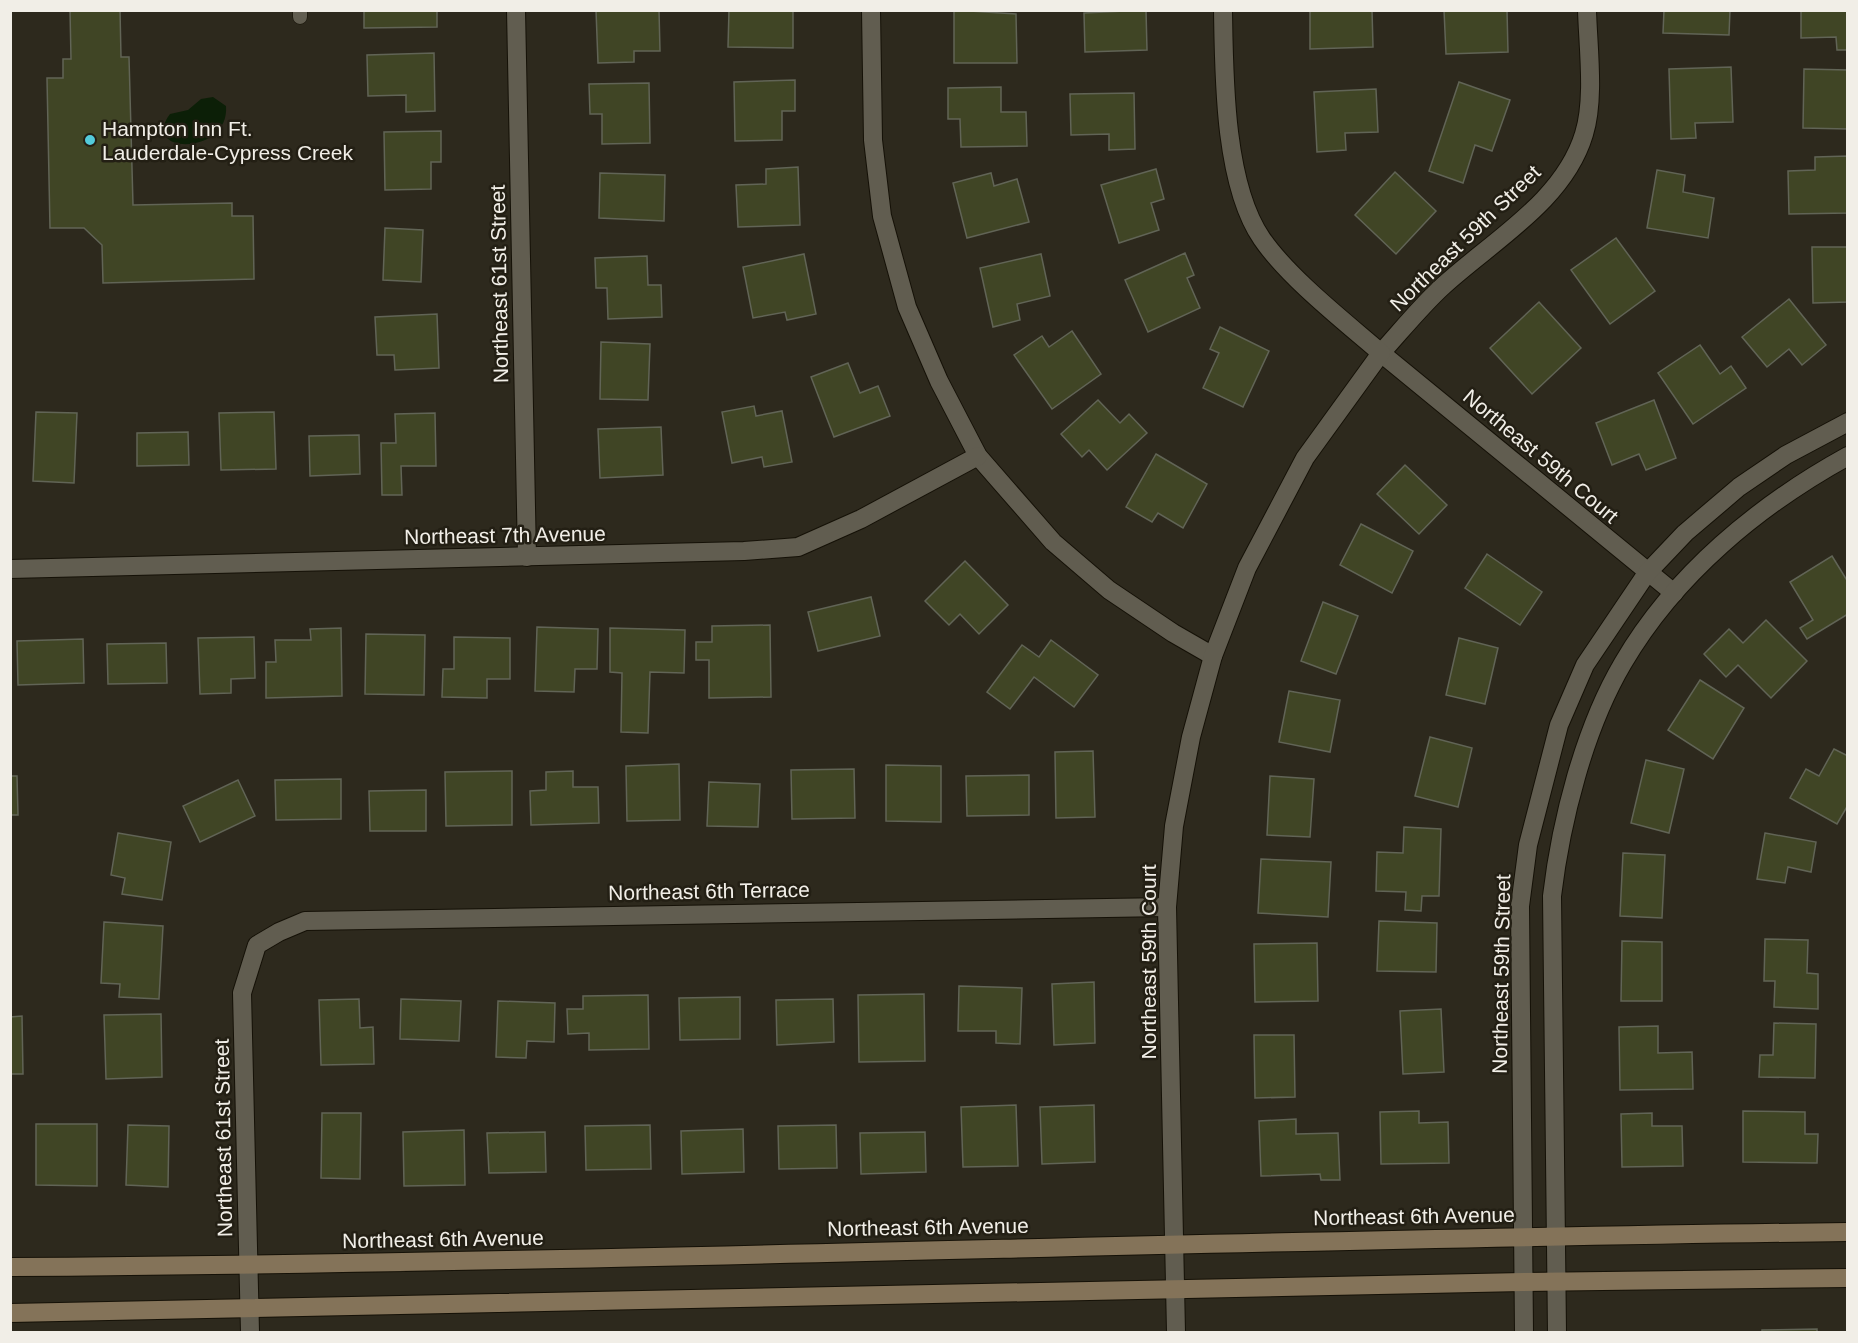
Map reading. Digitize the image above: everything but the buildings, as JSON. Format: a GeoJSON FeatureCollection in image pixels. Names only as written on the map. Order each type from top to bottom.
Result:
{"type":"FeatureCollection","features":[{"type":"Feature","properties":{"kind":"street","name":"Northeast 61st Street"},"geometry":{"type":"LineString","coordinates":[[516,10],[527,557]]}},
{"type":"Feature","properties":{"kind":"street"},"geometry":{"type":"LineString","coordinates":[[871,10],[873,140],[882,216],[907,307],[939,381],[978,456],[1053,542],[1109,590],[1213,656]]}},
{"type":"Feature","properties":{"kind":"street","name":"Northeast 59th Court"},"geometry":{"type":"LineString","coordinates":[[1223,10],[1232,154],[1243,202],[1262,239],[1304,284],[1381,353],[1647,573],[1674,592]]}},
{"type":"Feature","properties":{"kind":"street","name":"Northeast 59th Street"},"geometry":{"type":"LineString","coordinates":[[1381,353],[1442,287],[1543,200],[1568,169],[1584,133],[1588,92],[1587,10]]}},
{"type":"Feature","properties":{"kind":"street","name":"Northeast 59th Court"},"geometry":{"type":"LineString","coordinates":[[1176,1332],[1167,907],[1174,826],[1191,737],[1213,656],[1247,568],[1305,458],[1381,353]]}},
{"type":"Feature","properties":{"kind":"street","name":"Northeast 59th Street"},"geometry":{"type":"LineString","coordinates":[[1524,1332],[1521,1236],[1520,906],[1528,845],[1559,725],[1585,665],[1647,573],[1685,533],[1739,487],[1786,455],[1848,422]]}},
{"type":"Feature","properties":{"kind":"street","name":"Northeast 7th Avenue"},"geometry":{"type":"LineString","coordinates":[[10,569],[744,551],[798,547],[861,519],[978,456]]}},
{"type":"Feature","properties":{"kind":"street"},"geometry":{"type":"LineString","coordinates":[[1557,1332],[1551,946],[1556,861],[1585,751],[1600,710],[1622,664],[1674,592],[1761,510],[1807,478],[1848,456]]}},
{"type":"Feature","properties":{"kind":"street","name":"Northeast 6th Terrace"},"geometry":{"type":"LineString","coordinates":[[257,945],[304,921],[1167,907]]}},
{"type":"Feature","properties":{"kind":"street","name":"Northeast 61st Street"},"geometry":{"type":"LineString","coordinates":[[250,1332],[242,993],[257,945]]}},
{"type":"Feature","properties":{"kind":"street","name":"Northeast 6th Avenue"},"geometry":{"type":"LineString","coordinates":[[10,1267],[249,1266],[1521,1236],[1848,1232]]}},
{"type":"Feature","properties":{"kind":"street"},"geometry":{"type":"LineString","coordinates":[[10,1313],[1556,1281],[1848,1278]]}},
{"type":"Feature","properties":{"kind":"shaded area"},"geometry":{"type":"Polygon","coordinates":[[[213,97],[226,106],[223,122],[215,134],[202,141],[188,144],[175,143],[166,137],[164,127],[170,114],[188,110],[201,99],[213,97]]]}},
{"type":"Feature","properties":{"kind":"place","name":"Hampton Inn Ft. Lauderdale-Cypress Creek"},"geometry":{"type":"Point","coordinates":[90,140]}}]}
